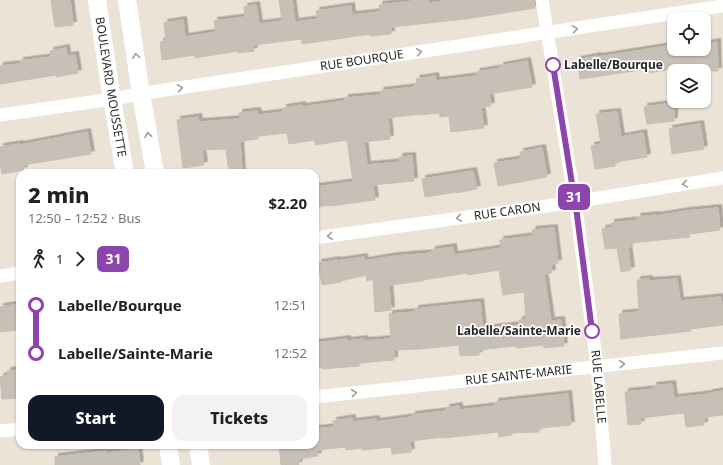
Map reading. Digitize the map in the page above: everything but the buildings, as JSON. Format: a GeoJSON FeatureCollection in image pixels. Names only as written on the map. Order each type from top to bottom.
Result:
{"type":"FeatureCollection","features":[{"type":"Feature","properties":{"kind":"street","name":"BOULEVARD MOUSSETTE"},"geometry":{"type":"LineString","coordinates":[[97,0],[124,169]]}},
{"type":"Feature","properties":{"kind":"street"},"geometry":{"type":"LineString","coordinates":[[127,0],[154,169]]}},
{"type":"Feature","properties":{"kind":"street","name":"RUE LABELLE"},"geometry":{"type":"LineString","coordinates":[[542,0],[577,215],[596,366],[605,465]]}},
{"type":"Feature","properties":{"kind":"street","name":"RUE BOURQUE"},"geometry":{"type":"LineString","coordinates":[[0,115],[723,6]]}},
{"type":"Feature","properties":{"kind":"street","name":"RUE CARON"},"geometry":{"type":"LineString","coordinates":[[319,237],[575,202],[723,178]]}},
{"type":"Feature","properties":{"kind":"street"},"geometry":{"type":"LineString","coordinates":[[0,276],[16,274]]}},
{"type":"Feature","properties":{"kind":"street","name":"RUE SAINTE-MARIE"},"geometry":{"type":"LineString","coordinates":[[319,397],[723,353]]}},
{"type":"Feature","properties":{"kind":"street"},"geometry":{"type":"LineString","coordinates":[[0,431],[16,429]]}},
{"type":"Feature","properties":{"kind":"street"},"geometry":{"type":"LineString","coordinates":[[169,449],[171,465]]}},
{"type":"Feature","properties":{"kind":"street"},"geometry":{"type":"LineString","coordinates":[[199,449],[201,465]]}},
{"type":"Feature","properties":{"kind":"bus line","name":"31"},"geometry":{"type":"LineString","coordinates":[[553,65],[577,215],[592,331]]}},
{"type":"Feature","properties":{"kind":"place","name":"Labelle/Bourque"},"geometry":{"type":"Point","coordinates":[553,65]}},
{"type":"Feature","properties":{"kind":"place","name":"Labelle/Sainte-Marie"},"geometry":{"type":"Point","coordinates":[592,331]}}]}
